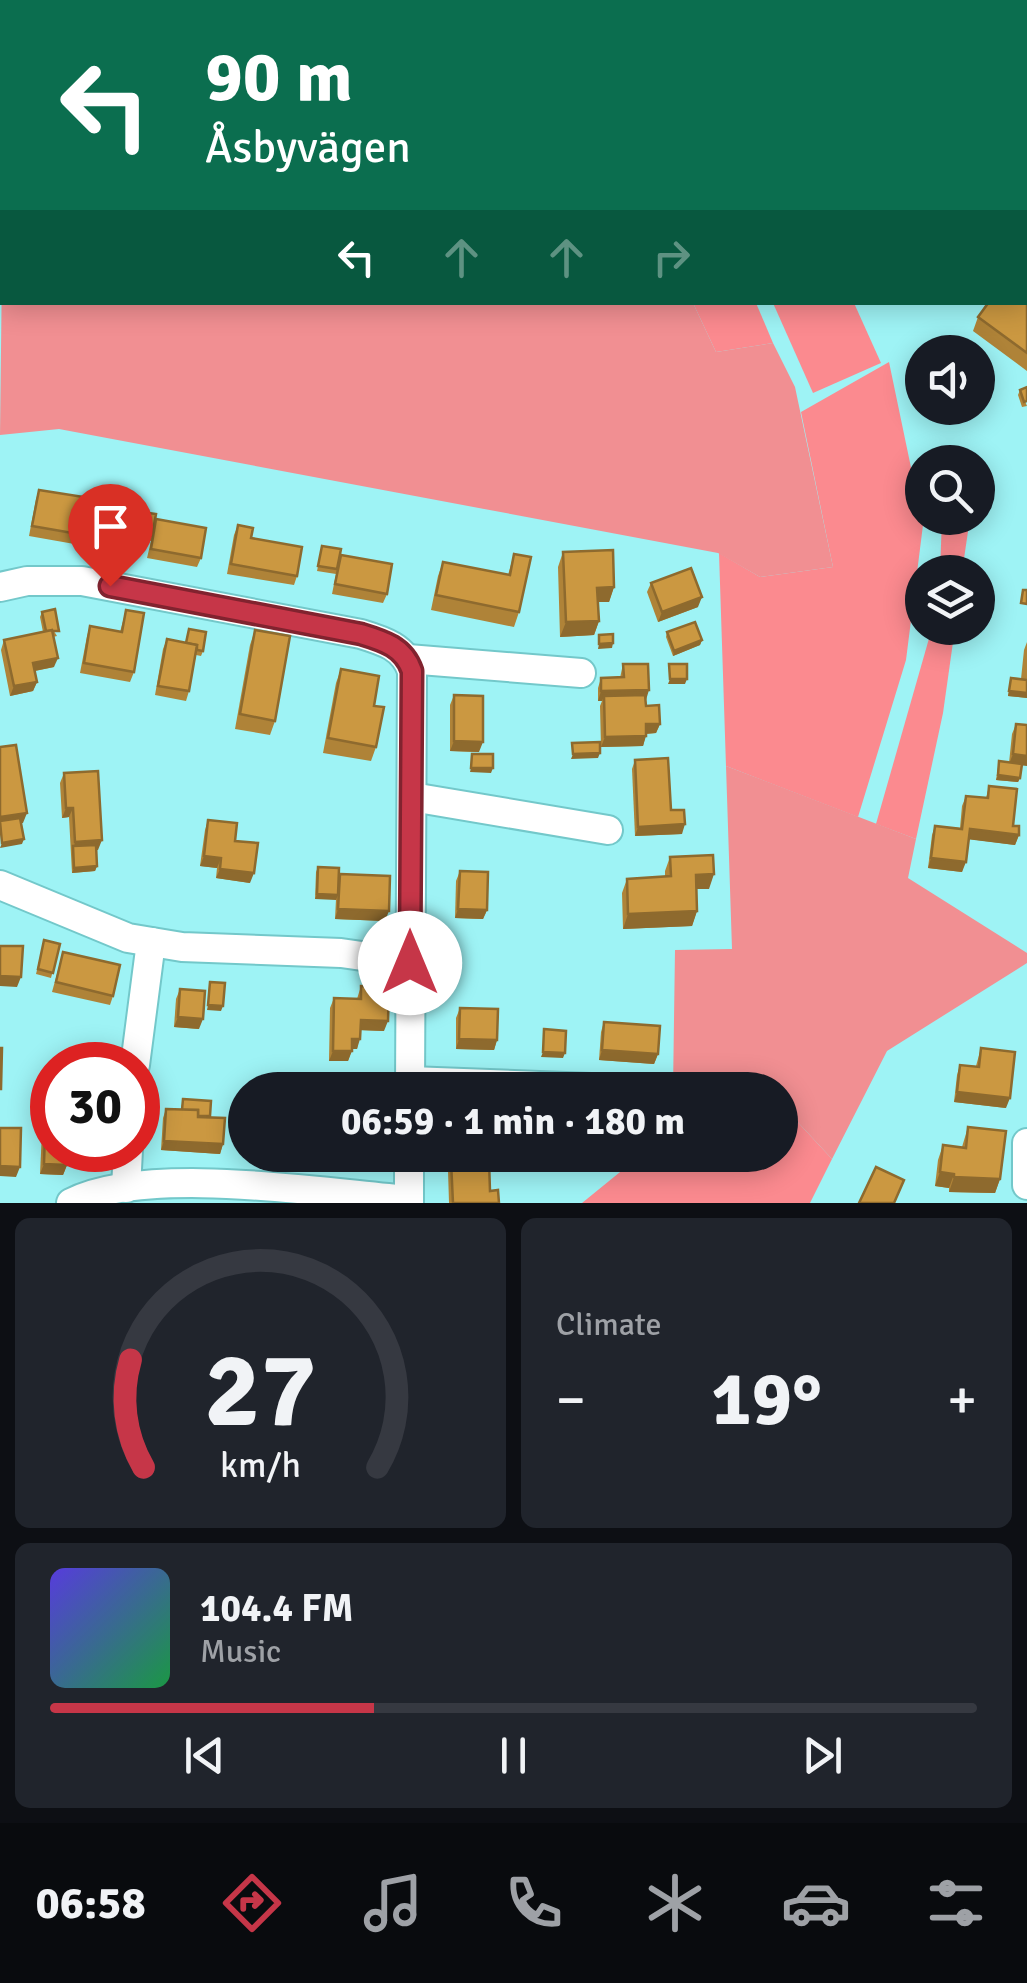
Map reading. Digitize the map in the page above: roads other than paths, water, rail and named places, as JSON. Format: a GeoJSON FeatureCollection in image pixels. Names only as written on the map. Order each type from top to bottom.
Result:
{"type":"FeatureCollection","features":[{"type":"Feature","properties":{"kind":"street"},"geometry":{"type":"LineString","coordinates":[[0,588],[27,581],[82,581],[361,634],[388,642],[408,658],[581,673]]}},
{"type":"Feature","properties":{"kind":"street"},"geometry":{"type":"LineString","coordinates":[[408,658],[412,671],[410,1072]]}},
{"type":"Feature","properties":{"kind":"street"},"geometry":{"type":"LineString","coordinates":[[412,797],[608,830]]}},
{"type":"Feature","properties":{"kind":"street"},"geometry":{"type":"LineString","coordinates":[[0,885],[128,938],[410,963]]}},
{"type":"Feature","properties":{"kind":"street"},"geometry":{"type":"LineString","coordinates":[[137,1042],[152,942]]}},
{"type":"Feature","properties":{"kind":"street"},"geometry":{"type":"LineString","coordinates":[[1027,1143],[1027,1185]]}},
{"type":"Feature","properties":{"kind":"street"},"geometry":{"type":"LineString","coordinates":[[126,1188],[127,1172]]}},
{"type":"Feature","properties":{"kind":"street"},"geometry":{"type":"LineString","coordinates":[[71,1203],[126,1188],[200,1185],[409,1202],[409,1172]]}}]}
